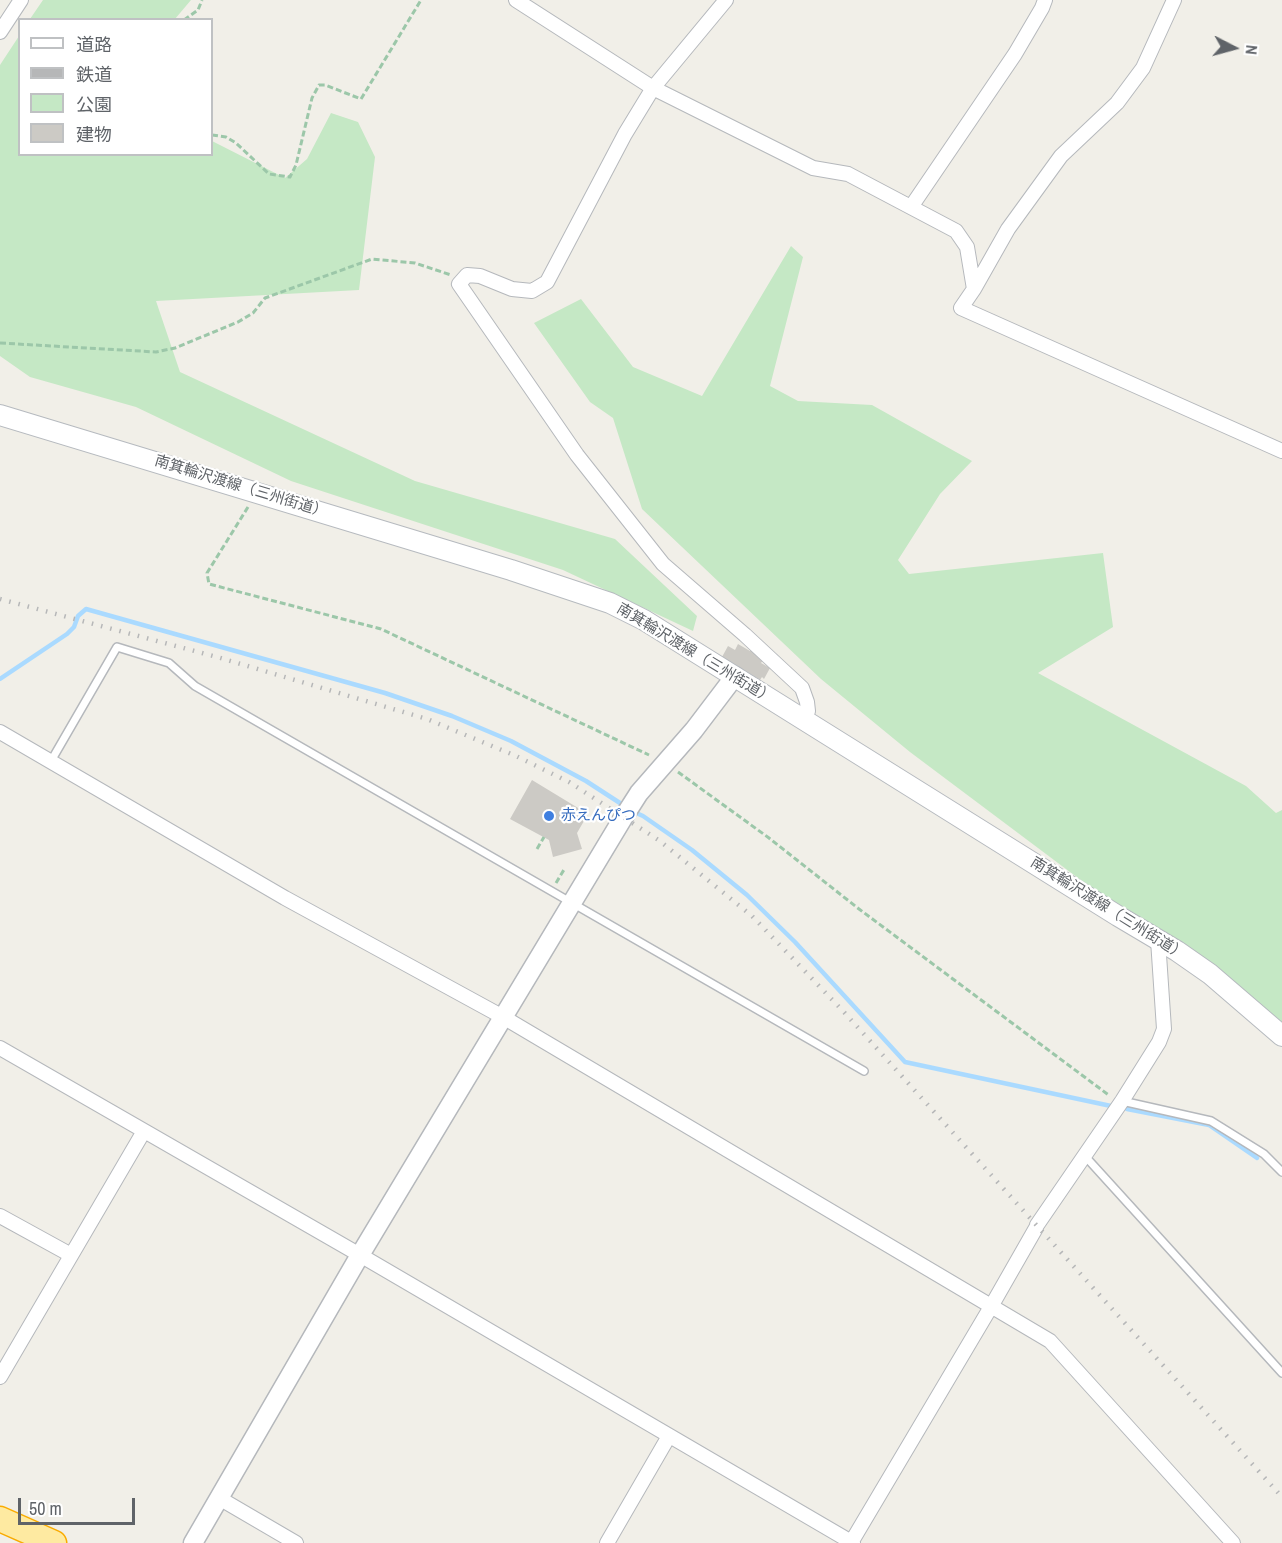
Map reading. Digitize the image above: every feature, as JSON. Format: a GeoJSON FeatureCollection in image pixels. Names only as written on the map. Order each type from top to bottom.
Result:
{"type":"FeatureCollection","features":[{"type":"Feature","properties":{"kind":"highway"},"geometry":{"type":"LineString","coordinates":[[0,1519],[54,1543]]}},
{"type":"Feature","properties":{"kind":"main road","name":"南箕輪沢渡線（三州街道）"},"geometry":{"type":"LineString","coordinates":[[0,415],[610,603],[644,620],[1177,951],[1210,974],[1282,1036]]}},
{"type":"Feature","properties":{"kind":"street"},"geometry":{"type":"LineString","coordinates":[[0,32],[21,0]]}},
{"type":"Feature","properties":{"kind":"street"},"geometry":{"type":"LineString","coordinates":[[516,0],[653,88],[813,168],[848,174],[956,231],[967,247],[974,290]]}},
{"type":"Feature","properties":{"kind":"street"},"geometry":{"type":"LineString","coordinates":[[726,0],[653,88],[625,134],[547,282],[532,291],[512,290],[480,276],[467,275],[459,284],[577,455],[663,564],[802,688],[808,711],[805,719]]}},
{"type":"Feature","properties":{"kind":"street"},"geometry":{"type":"LineString","coordinates":[[911,207],[1015,54],[1045,0]]}},
{"type":"Feature","properties":{"kind":"street"},"geometry":{"type":"LineString","coordinates":[[1174,0],[1143,68],[1117,103],[1061,156],[1008,229],[974,290],[961,308],[1282,451]]}},
{"type":"Feature","properties":{"kind":"street"},"geometry":{"type":"LineString","coordinates":[[193,1543],[360,1255],[639,793],[694,730],[735,676]]}},
{"type":"Feature","properties":{"kind":"street"},"geometry":{"type":"LineString","coordinates":[[0,732],[285,898],[503,1017],[1050,1341],[1233,1543]]}},
{"type":"Feature","properties":{"kind":"street"},"geometry":{"type":"LineString","coordinates":[[0,1048],[853,1542],[1037,1226],[1159,1042],[1164,1029],[1158,940]]}},
{"type":"Feature","properties":{"kind":"street"},"geometry":{"type":"LineString","coordinates":[[0,1377],[144,1131]]}},
{"type":"Feature","properties":{"kind":"street"},"geometry":{"type":"LineString","coordinates":[[0,1216],[71,1255]]}},
{"type":"Feature","properties":{"kind":"street"},"geometry":{"type":"LineString","coordinates":[[608,1543],[669,1436]]}},
{"type":"Feature","properties":{"kind":"street"},"geometry":{"type":"LineString","coordinates":[[219,1498],[296,1543]]}},
{"type":"Feature","properties":{"kind":"lane"},"geometry":{"type":"LineString","coordinates":[[51,760],[117,647],[169,663],[195,686],[864,1071]]}},
{"type":"Feature","properties":{"kind":"lane"},"geometry":{"type":"LineString","coordinates":[[1122,1101],[1211,1121],[1264,1154],[1282,1172]]}},
{"type":"Feature","properties":{"kind":"lane"},"geometry":{"type":"LineString","coordinates":[[1084,1155],[1282,1373]]}},
{"type":"Feature","properties":{"kind":"path"},"geometry":{"type":"LineString","coordinates":[[187,18],[198,10],[202,0]]}},
{"type":"Feature","properties":{"kind":"path"},"geometry":{"type":"LineString","coordinates":[[213,135],[226,137],[236,143],[269,174],[290,177],[296,165],[312,98],[319,85],[325,85],[361,99],[421,0]]}},
{"type":"Feature","properties":{"kind":"path"},"geometry":{"type":"LineString","coordinates":[[0,343],[156,352],[165,350],[238,322],[253,313],[265,298],[372,259],[415,263],[464,279]]}},
{"type":"Feature","properties":{"kind":"path"},"geometry":{"type":"LineString","coordinates":[[537,849],[544,837]]}},
{"type":"Feature","properties":{"kind":"path"},"geometry":{"type":"LineString","coordinates":[[552,890],[565,868]]}},
{"type":"Feature","properties":{"kind":"green space"},"geometry":{"type":"Polygon","coordinates":[[[43,0],[191,0],[176,18],[31,18],[43,0]]]}},
{"type":"Feature","properties":{"kind":"green space"},"geometry":{"type":"Polygon","coordinates":[[[18,38],[18,156],[213,156],[213,142],[285,178],[307,159],[331,113],[358,122],[375,157],[359,290],[156,301],[180,372],[415,481],[615,539],[697,616],[693,631],[563,570],[291,481],[136,407],[30,377],[0,356],[0,65],[18,38]]]}},
{"type":"Feature","properties":{"kind":"green space"},"geometry":{"type":"Polygon","coordinates":[[[791,246],[803,257],[770,386],[798,401],[872,405],[972,461],[940,494],[898,560],[909,574],[1103,553],[1113,627],[1038,673],[1246,786],[1276,813],[1282,810],[1282,1031],[910,752],[821,679],[642,509],[613,418],[590,402],[534,323],[581,299],[633,367],[702,396],[791,246]]]}},
{"type":"Feature","properties":{"kind":"building"},"geometry":{"type":"Polygon","coordinates":[[[738,644],[759,653],[757,656],[763,660],[761,663],[770,668],[764,679],[762,677],[760,680],[722,657],[728,646],[735,650],[738,644]]]}},
{"type":"Feature","properties":{"kind":"building","name":"赤えんぴつ"},"geometry":{"type":"Polygon","coordinates":[[[532,780],[588,814],[577,833],[582,849],[553,857],[549,840],[510,819],[532,780]]]}},
{"type":"Feature","properties":{"kind":"waterway"},"geometry":{"type":"LineString","coordinates":[[0,679],[67,634],[74,627],[78,616],[86,609],[385,693],[452,716],[511,741],[586,781],[623,805]]}},
{"type":"Feature","properties":{"kind":"waterway"},"geometry":{"type":"LineString","coordinates":[[634,812],[692,850],[747,895],[795,942],[905,1062],[1111,1106]]}},
{"type":"Feature","properties":{"kind":"waterway"},"geometry":{"type":"LineString","coordinates":[[1127,1109],[1209,1125],[1257,1158]]}},
{"type":"Feature","properties":{"kind":"railway"},"geometry":{"type":"LineString","coordinates":[[0,599],[217,657],[427,719],[516,756],[569,782],[660,841],[752,916],[843,1011],[1282,1497]]}},
{"type":"Feature","properties":{"kind":"place","name":"赤えんぴつ"},"geometry":{"type":"Point","coordinates":[549,816]}}]}
